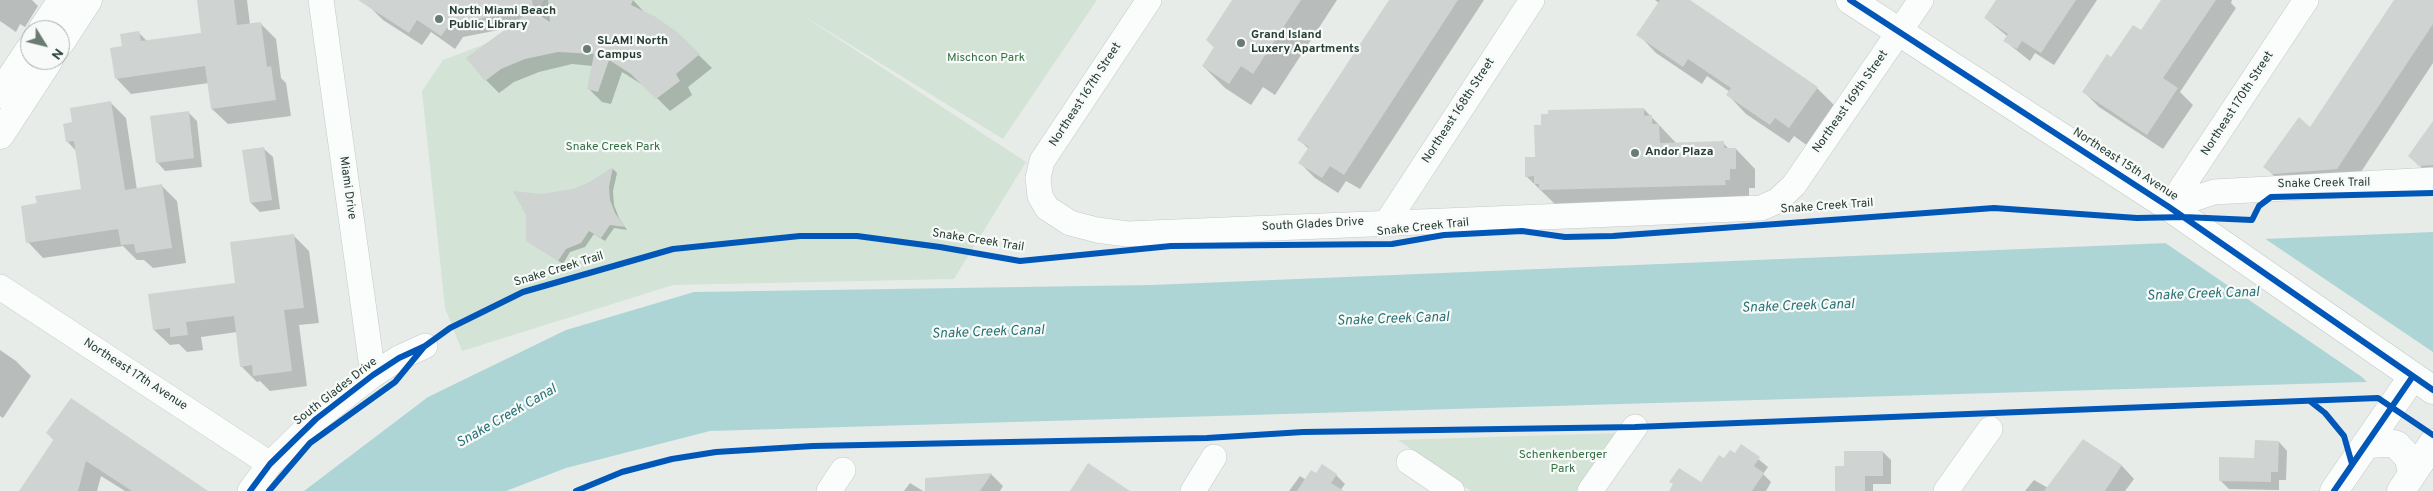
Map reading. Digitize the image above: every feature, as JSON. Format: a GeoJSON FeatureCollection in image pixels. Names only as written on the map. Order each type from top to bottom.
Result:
{"type":"FeatureCollection","features":[{"type":"Feature","properties":{"kind":"street"},"geometry":{"type":"LineString","coordinates":[[49,20],[62,0]]}},
{"type":"Feature","properties":{"kind":"street"},"geometry":{"type":"LineString","coordinates":[[70,28],[88,0]]}},
{"type":"Feature","properties":{"kind":"street","name":"Miami Drive"},"geometry":{"type":"LineString","coordinates":[[321,0],[373,375]]}},
{"type":"Feature","properties":{"kind":"street","name":"Northeast 167th Street"},"geometry":{"type":"LineString","coordinates":[[1040,196],[1038,178],[1042,161],[1149,0]]}},
{"type":"Feature","properties":{"kind":"street","name":"Northeast 168th Street"},"geometry":{"type":"LineString","coordinates":[[1387,222],[1532,0]]}},
{"type":"Feature","properties":{"kind":"street","name":"Northeast 15th Avenue"},"geometry":{"type":"LineString","coordinates":[[1850,0],[2180,214],[2419,386]]}},
{"type":"Feature","properties":{"kind":"street","name":"Northeast 169th Street"},"geometry":{"type":"LineString","coordinates":[[1777,201],[1794,185],[1921,0]]}},
{"type":"Feature","properties":{"kind":"street","name":"Northeast 170th Street"},"geometry":{"type":"LineString","coordinates":[[2180,214],[2306,0]]}},
{"type":"Feature","properties":{"kind":"street"},"geometry":{"type":"LineString","coordinates":[[0,94],[20,64]]}},
{"type":"Feature","properties":{"kind":"street"},"geometry":{"type":"LineString","coordinates":[[0,134],[42,70]]}},
{"type":"Feature","properties":{"kind":"street"},"geometry":{"type":"LineString","coordinates":[[2180,214],[2214,192],[2433,180]]}},
{"type":"Feature","properties":{"kind":"street","name":"South Glades Drive"},"geometry":{"type":"LineString","coordinates":[[1040,196],[1047,208],[1070,223],[1126,234],[1760,208],[1777,201]]}},
{"type":"Feature","properties":{"kind":"street","name":"Northeast 17th Avenue"},"geometry":{"type":"LineString","coordinates":[[0,287],[270,464]]}},
{"type":"Feature","properties":{"kind":"street","name":"South Glades Drive"},"geometry":{"type":"LineString","coordinates":[[250,491],[270,464],[316,419],[373,375],[399,358],[425,346]]}},
{"type":"Feature","properties":{"kind":"street"},"geometry":{"type":"LineString","coordinates":[[2334,491],[2366,444],[2419,386]]}},
{"type":"Feature","properties":{"kind":"street"},"geometry":{"type":"LineString","coordinates":[[1590,491],[1635,427]]}},
{"type":"Feature","properties":{"kind":"street"},"geometry":{"type":"LineString","coordinates":[[1946,491],[1990,429]]}},
{"type":"Feature","properties":{"kind":"street"},"geometry":{"type":"LineString","coordinates":[[2366,444],[2389,443],[2397,445],[2409,458],[2407,482]]}},
{"type":"Feature","properties":{"kind":"street"},"geometry":{"type":"LineString","coordinates":[[2407,482],[2433,443]]}},
{"type":"Feature","properties":{"kind":"street"},"geometry":{"type":"LineString","coordinates":[[1192,491],[1214,457]]}},
{"type":"Feature","properties":{"kind":"street"},"geometry":{"type":"LineString","coordinates":[[1409,462],[1452,491]]}},
{"type":"Feature","properties":{"kind":"street"},"geometry":{"type":"LineString","coordinates":[[829,491],[843,470]]}},
{"type":"Feature","properties":{"kind":"green space","name":"Snake Creek Park"},"geometry":{"type":"Polygon","coordinates":[[[544,0],[1097,0],[1003,139],[799,13],[1026,162],[954,279],[673,285],[462,351],[445,308],[422,91],[443,60],[525,29],[544,0]]]}},
{"type":"Feature","properties":{"kind":"green space","name":"Schenkenberger Park"},"geometry":{"type":"Polygon","coordinates":[[[1620,433],[1579,491],[1471,491],[1398,440],[1620,433]]]}},
{"type":"Feature","properties":{"kind":"water","name":"Snake Creek Canal"},"geometry":{"type":"Polygon","coordinates":[[[2433,232],[2433,380],[710,431],[566,468],[506,491],[304,491],[428,397],[566,330],[694,292],[1152,285],[2433,232]]]}},
{"type":"Feature","properties":{"kind":"pier"},"geometry":{"type":"Polygon","coordinates":[[[2261,236],[2433,352],[2433,382],[2369,384],[2362,377],[2161,240],[2261,236]]]}},
{"type":"Feature","properties":{"kind":"building"},"geometry":{"type":"Polygon","coordinates":[[[197,0],[234,0],[237,25],[261,22],[267,67],[271,66],[276,100],[211,109],[205,66],[115,79],[110,48],[122,46],[120,34],[139,31],[141,41],[201,33],[197,0]]]}},
{"type":"Feature","properties":{"kind":"building","name":"North Miami Beach Public Library"},"geometry":{"type":"Polygon","coordinates":[[[358,0],[532,0],[533,9],[450,24],[441,36],[417,20],[409,33],[358,0]]]}},
{"type":"Feature","properties":{"kind":"building","name":"SLAM! North Campus"},"geometry":{"type":"Polygon","coordinates":[[[548,0],[633,0],[631,5],[654,16],[677,32],[700,54],[676,74],[680,81],[656,99],[631,74],[609,60],[598,92],[587,89],[594,54],[558,52],[525,59],[501,69],[485,81],[466,58],[532,10],[550,22],[548,0]]]}},
{"type":"Feature","properties":{"kind":"building","name":"Grand Island Luxery Apartments"},"geometry":{"type":"Polygon","coordinates":[[[1232,0],[1301,0],[1253,74],[1241,66],[1229,84],[1202,66],[1214,47],[1206,40],[1232,0]]]}},
{"type":"Feature","properties":{"kind":"building"},"geometry":{"type":"Polygon","coordinates":[[[1389,0],[1458,0],[1344,175],[1330,166],[1322,178],[1298,163],[1309,147],[1297,140],[1389,0]]]}},
{"type":"Feature","properties":{"kind":"building"},"geometry":{"type":"Polygon","coordinates":[[[1660,0],[1690,0],[1818,87],[1789,128],[1775,118],[1770,125],[1726,95],[1731,88],[1688,59],[1683,67],[1636,35],[1660,0]]]}},
{"type":"Feature","properties":{"kind":"building"},"geometry":{"type":"Polygon","coordinates":[[[1996,0],[2076,0],[2041,53],[2022,41],[2017,49],[2003,41],[2008,34],[1984,18],[1996,0]]]}},
{"type":"Feature","properties":{"kind":"building"},"geometry":{"type":"Polygon","coordinates":[[[2161,0],[2216,0],[2163,78],[2178,88],[2147,135],[2082,92],[2107,54],[2111,57],[2133,25],[2141,30],[2161,0]]]}},
{"type":"Feature","properties":{"kind":"building"},"geometry":{"type":"Polygon","coordinates":[[[2394,0],[2433,0],[2433,24],[2337,169],[2273,174],[2263,167],[2299,117],[2310,127],[2394,0]]]}},
{"type":"Feature","properties":{"kind":"building"},"geometry":{"type":"Polygon","coordinates":[[[111,101],[125,190],[162,184],[172,248],[136,253],[134,244],[121,245],[118,229],[26,243],[21,206],[37,203],[35,196],[81,189],[74,141],[66,142],[63,124],[72,122],[70,108],[111,101]]]}},
{"type":"Feature","properties":{"kind":"building","name":"Andor Plaza"},"geometry":{"type":"Polygon","coordinates":[[[1644,108],[1644,116],[1652,115],[1652,124],[1659,124],[1660,143],[1724,141],[1724,148],[1736,148],[1736,169],[1730,169],[1730,180],[1725,180],[1726,185],[1539,190],[1539,184],[1534,184],[1534,176],[1525,177],[1525,157],[1535,157],[1534,125],[1541,125],[1541,114],[1548,114],[1548,110],[1644,108]]]}},
{"type":"Feature","properties":{"kind":"building"},"geometry":{"type":"Polygon","coordinates":[[[189,111],[194,158],[156,163],[150,116],[189,111]]]}},
{"type":"Feature","properties":{"kind":"building"},"geometry":{"type":"Polygon","coordinates":[[[2433,121],[2433,165],[2419,166],[2408,156],[2433,121]]]}},
{"type":"Feature","properties":{"kind":"building"},"geometry":{"type":"Polygon","coordinates":[[[264,147],[272,200],[250,203],[242,150],[264,147]]]}},
{"type":"Feature","properties":{"kind":"building"},"geometry":{"type":"Polygon","coordinates":[[[613,167],[609,187],[610,200],[615,213],[625,227],[610,225],[601,238],[589,231],[581,243],[566,249],[558,261],[526,241],[526,215],[513,191],[541,194],[573,189],[588,183],[613,167]]]}},
{"type":"Feature","properties":{"kind":"building"},"geometry":{"type":"Polygon","coordinates":[[[294,234],[304,308],[284,310],[292,371],[253,376],[252,365],[240,367],[234,316],[186,322],[188,335],[170,337],[170,328],[153,330],[148,294],[235,283],[230,242],[294,234]]]}},
{"type":"Feature","properties":{"kind":"building"},"geometry":{"type":"Polygon","coordinates":[[[71,398],[208,491],[132,491],[86,461],[78,491],[19,491],[54,439],[46,433],[71,398]]]}},
{"type":"Feature","properties":{"kind":"building"},"geometry":{"type":"Polygon","coordinates":[[[2083,439],[2122,465],[2105,491],[2044,491],[2083,439]]]}},
{"type":"Feature","properties":{"kind":"building"},"geometry":{"type":"Polygon","coordinates":[[[2255,440],[2279,441],[2278,472],[2271,472],[2271,482],[2219,481],[2219,457],[2254,458],[2255,440]]]}},
{"type":"Feature","properties":{"kind":"building"},"geometry":{"type":"Polygon","coordinates":[[[1741,444],[1760,457],[1754,466],[1764,473],[1752,491],[1669,491],[1673,484],[1669,482],[1679,468],[1701,482],[1719,455],[1724,458],[1730,450],[1735,453],[1741,444]]]}},
{"type":"Feature","properties":{"kind":"building"},"geometry":{"type":"Polygon","coordinates":[[[1844,451],[1883,451],[1883,476],[1865,476],[1865,491],[1835,491],[1835,466],[1844,466],[1844,451]]]}},
{"type":"Feature","properties":{"kind":"building"},"geometry":{"type":"Polygon","coordinates":[[[1088,463],[1130,491],[1070,491],[1088,463]]]}},
{"type":"Feature","properties":{"kind":"building"},"geometry":{"type":"Polygon","coordinates":[[[1322,464],[1337,474],[1331,483],[1344,491],[1297,491],[1311,470],[1316,473],[1322,464]]]}},
{"type":"Feature","properties":{"kind":"building"},"geometry":{"type":"Polygon","coordinates":[[[992,473],[980,491],[925,491],[925,478],[992,473]]]}},
{"type":"Feature","properties":{"kind":"cycle path"},"geometry":{"type":"LineString","coordinates":[[1850,0],[2169,207],[2433,390]]}},
{"type":"Feature","properties":{"kind":"cycle path","name":"Snake Creek Trail"},"geometry":{"type":"LineString","coordinates":[[250,491],[270,464],[316,419],[373,375],[399,358],[425,346],[450,328],[523,292],[673,249],[800,236],[857,236],[940,247],[1020,261],[1171,246],[1392,244],[1444,235],[1522,231],[1565,237],[1613,236],[1994,208],[2137,218],[2184,217],[2252,220],[2259,206],[2271,197],[2433,193]]}},
{"type":"Feature","properties":{"kind":"cycle path"},"geometry":{"type":"LineString","coordinates":[[269,491],[310,443],[395,382],[423,348]]}},
{"type":"Feature","properties":{"kind":"cycle path"},"geometry":{"type":"LineString","coordinates":[[2334,491],[2413,376]]}},
{"type":"Feature","properties":{"kind":"cycle path"},"geometry":{"type":"LineString","coordinates":[[576,491],[622,472],[672,459],[716,452],[813,446],[1207,438],[1303,432],[1635,427],[2378,398],[2433,435]]}},
{"type":"Feature","properties":{"kind":"cycle path"},"geometry":{"type":"LineString","coordinates":[[2311,402],[2325,413],[2344,436],[2352,464]]}},
{"type":"Feature","properties":{"kind":"place","name":"North Miami Beach Public Library"},"geometry":{"type":"Point","coordinates":[439,19]}},
{"type":"Feature","properties":{"kind":"place","name":"Grand Island Luxery Apartments"},"geometry":{"type":"Point","coordinates":[1241,43]}},
{"type":"Feature","properties":{"kind":"place","name":"SLAM! North Campus"},"geometry":{"type":"Point","coordinates":[587,49]}},
{"type":"Feature","properties":{"kind":"place","name":"Andor Plaza"},"geometry":{"type":"Point","coordinates":[1635,153]}},
{"type":"Feature","properties":{"kind":"park label","name":"Mischcon Park"},"geometry":{"type":"Point","coordinates":[986,59]}}]}
